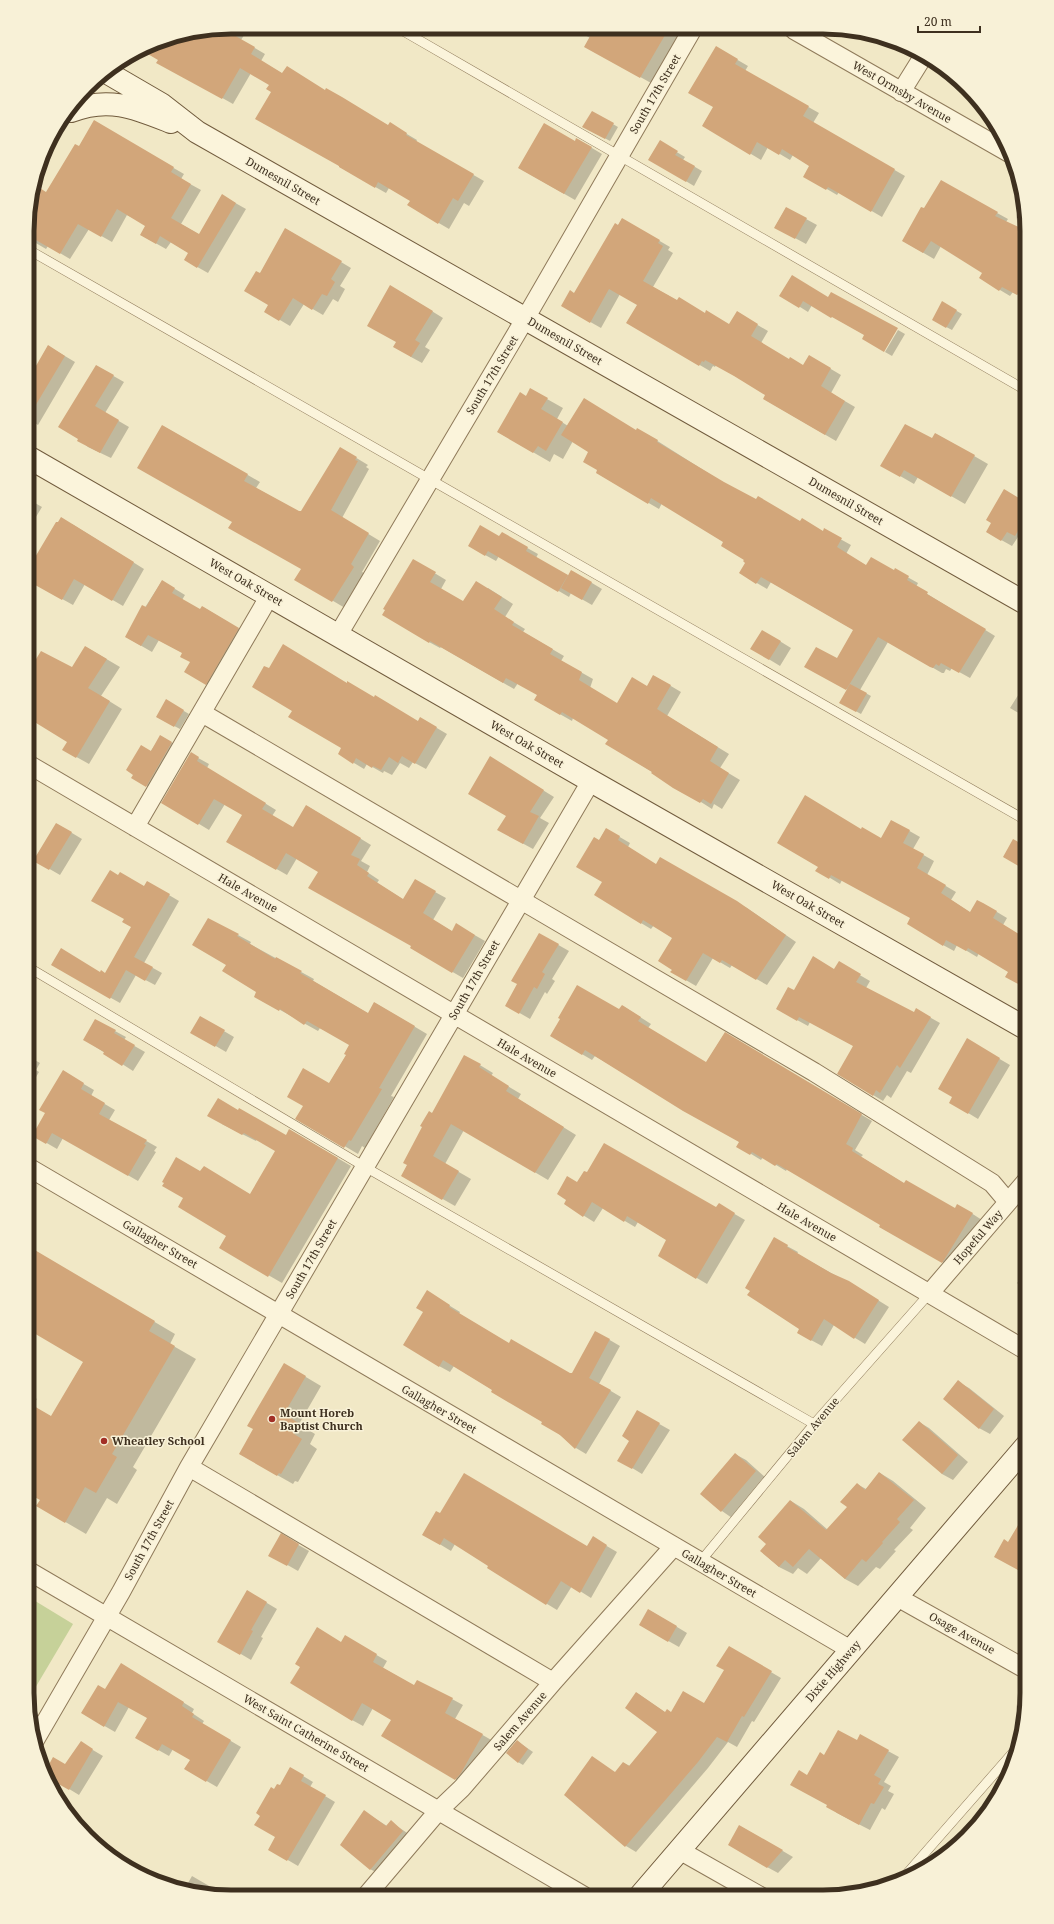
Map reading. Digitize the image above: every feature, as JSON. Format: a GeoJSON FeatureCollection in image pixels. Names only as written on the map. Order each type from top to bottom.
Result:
{"type":"FeatureCollection","features":[{"type":"Feature","properties":{"kind":"main road","name":"Dumesnil Street"},"geometry":{"type":"LineString","coordinates":[[111,75],[161,104],[197,132],[1020,600]]}},
{"type":"Feature","properties":{"kind":"main road"},"geometry":{"type":"LineString","coordinates":[[77,109],[84,106],[106,103],[128,106],[197,132]]}},
{"type":"Feature","properties":{"kind":"main road","name":"West Oak Street"},"geometry":{"type":"LineString","coordinates":[[34,460],[591,781],[1020,1025]]}},
{"type":"Feature","properties":{"kind":"main road","name":"Dixie Highway"},"geometry":{"type":"LineString","coordinates":[[645,1890],[1020,1453]]}},
{"type":"Feature","properties":{"kind":"street","name":"South 17th Street"},"geometry":{"type":"LineString","coordinates":[[338,635],[525,319],[690,34]]}},
{"type":"Feature","properties":{"kind":"street","name":"West Ormsby Avenue"},"geometry":{"type":"LineString","coordinates":[[801,34],[1002,149]]}},
{"type":"Feature","properties":{"kind":"street"},"geometry":{"type":"LineString","coordinates":[[901,92],[921,60]]}},
{"type":"Feature","properties":{"kind":"street"},"geometry":{"type":"LineString","coordinates":[[135,827],[270,595]]}},
{"type":"Feature","properties":{"kind":"street"},"geometry":{"type":"LineString","coordinates":[[202,713],[522,899],[854,1097],[992,1183],[1008,1202]]}},
{"type":"Feature","properties":{"kind":"street","name":"Hale Avenue"},"geometry":{"type":"LineString","coordinates":[[34,768],[1020,1347]]}},
{"type":"Feature","properties":{"kind":"street","name":"South 17th Street"},"geometry":{"type":"LineString","coordinates":[[39,1734],[189,1467],[591,781]]}},
{"type":"Feature","properties":{"kind":"street","name":"Gallagher Street"},"geometry":{"type":"LineString","coordinates":[[34,1171],[851,1650]]}},
{"type":"Feature","properties":{"kind":"street","name":"Hopeful Way"},"geometry":{"type":"LineString","coordinates":[[929,1294],[1020,1188]]}},
{"type":"Feature","properties":{"kind":"street"},"geometry":{"type":"LineString","coordinates":[[189,1467],[553,1682]]}},
{"type":"Feature","properties":{"kind":"street","name":"Salem Avenue"},"geometry":{"type":"LineString","coordinates":[[371,1890],[439,1810],[462,1788],[553,1682],[674,1546]]}},
{"type":"Feature","properties":{"kind":"street","name":"West Saint Catherine Street"},"geometry":{"type":"LineString","coordinates":[[34,1574],[574,1890]]}},
{"type":"Feature","properties":{"kind":"street","name":"Osage Avenue"},"geometry":{"type":"LineString","coordinates":[[897,1597],[1020,1666]]}},
{"type":"Feature","properties":{"kind":"street"},"geometry":{"type":"LineString","coordinates":[[680,1850],[750,1890]]}},
{"type":"Feature","properties":{"kind":"lane"},"geometry":{"type":"LineString","coordinates":[[408,34],[1020,387]]}},
{"type":"Feature","properties":{"kind":"lane"},"geometry":{"type":"LineString","coordinates":[[34,253],[1020,817]]}},
{"type":"Feature","properties":{"kind":"lane"},"geometry":{"type":"LineString","coordinates":[[34,971],[365,1167],[814,1424]]}},
{"type":"Feature","properties":{"kind":"lane","name":"Salem Avenue"},"geometry":{"type":"LineString","coordinates":[[700,1562],[814,1424],[929,1294]]}},
{"type":"Feature","properties":{"kind":"lane"},"geometry":{"type":"LineString","coordinates":[[910,1870],[1009,1758]]}},
{"type":"Feature","properties":{"kind":"green space"},"geometry":{"type":"Polygon","coordinates":[[[34,1600],[73,1624],[34,1690],[34,1600]]]}},
{"type":"Feature","properties":{"kind":"building"},"geometry":{"type":"Polygon","coordinates":[[[218,34],[232,34],[255,47],[251,54],[282,73],[287,66],[325,90],[326,88],[388,125],[390,122],[407,133],[406,135],[474,174],[458,201],[453,198],[438,224],[407,205],[410,201],[378,182],[375,188],[255,119],[271,92],[266,89],[269,85],[240,68],[222,99],[156,63],[158,60],[146,53],[168,44],[193,38],[218,34]]]}},
{"type":"Feature","properties":{"kind":"building"},"geometry":{"type":"Polygon","coordinates":[[[591,34],[666,34],[640,78],[584,47],[591,34]]]}},
{"type":"Feature","properties":{"kind":"building"},"geometry":{"type":"Polygon","coordinates":[[[716,46],[738,59],[735,64],[809,106],[803,116],[895,169],[871,212],[828,187],[826,190],[803,177],[809,166],[782,149],[779,155],[757,142],[750,155],[702,126],[713,107],[688,93],[716,46]]]}},
{"type":"Feature","properties":{"kind":"building"},"geometry":{"type":"Polygon","coordinates":[[[592,111],[614,123],[605,139],[582,127],[592,111]]]}},
{"type":"Feature","properties":{"kind":"building"},"geometry":{"type":"Polygon","coordinates":[[[94,120],[174,167],[171,172],[191,184],[171,218],[199,234],[222,194],[236,203],[197,268],[184,260],[188,253],[160,236],[156,244],[140,235],[145,226],[117,209],[101,237],[78,224],[60,254],[34,239],[34,218],[39,188],[46,192],[75,144],[79,146],[94,120]]]}},
{"type":"Feature","properties":{"kind":"building"},"geometry":{"type":"Polygon","coordinates":[[[544,123],[575,141],[576,138],[592,147],[564,194],[518,168],[544,123]]]}},
{"type":"Feature","properties":{"kind":"building"},"geometry":{"type":"Polygon","coordinates":[[[660,140],[678,151],[675,155],[695,166],[686,182],[648,160],[660,140]]]}},
{"type":"Feature","properties":{"kind":"building"},"geometry":{"type":"Polygon","coordinates":[[[941,180],[998,212],[995,216],[1020,228],[1020,290],[1017,295],[1002,287],[999,291],[979,278],[982,273],[931,241],[923,253],[902,241],[921,207],[924,208],[941,180]]]}},
{"type":"Feature","properties":{"kind":"building"},"geometry":{"type":"Polygon","coordinates":[[[786,207],[807,218],[795,239],[774,228],[786,207]]]}},
{"type":"Feature","properties":{"kind":"building"},"geometry":{"type":"Polygon","coordinates":[[[622,218],[660,240],[658,243],[663,246],[643,281],[677,300],[679,297],[705,313],[706,310],[729,324],[737,311],[758,324],[751,336],[789,359],[790,357],[803,365],[809,355],[831,368],[821,386],[845,401],[825,435],[763,399],[765,395],[734,376],[705,360],[704,362],[702,361],[699,366],[626,323],[637,305],[609,289],[590,323],[561,306],[570,290],[574,293],[615,223],[618,225],[622,218]]]}},
{"type":"Feature","properties":{"kind":"building"},"geometry":{"type":"Polygon","coordinates":[[[285,228],[342,261],[331,279],[335,282],[327,296],[322,294],[312,310],[293,298],[279,321],[264,312],[268,305],[244,291],[256,271],[260,273],[285,228]]]}},
{"type":"Feature","properties":{"kind":"building"},"geometry":{"type":"Polygon","coordinates":[[[792,275],[828,297],[831,292],[898,328],[884,352],[862,339],[864,335],[832,317],[831,318],[803,301],[799,308],[779,296],[792,275]]]}},
{"type":"Feature","properties":{"kind":"building"},"geometry":{"type":"Polygon","coordinates":[[[390,285],[433,311],[415,340],[420,343],[411,357],[393,347],[396,342],[367,326],[390,285]]]}},
{"type":"Feature","properties":{"kind":"building"},"geometry":{"type":"Polygon","coordinates":[[[942,301],[957,310],[946,328],[932,320],[942,301]]]}},
{"type":"Feature","properties":{"kind":"building"},"geometry":{"type":"Polygon","coordinates":[[[48,345],[65,356],[34,408],[34,369],[48,345]]]}},
{"type":"Feature","properties":{"kind":"building"},"geometry":{"type":"Polygon","coordinates":[[[96,365],[114,375],[95,406],[119,420],[100,453],[77,441],[78,439],[58,427],[96,365]]]}},
{"type":"Feature","properties":{"kind":"building"},"geometry":{"type":"Polygon","coordinates":[[[530,388],[548,398],[541,409],[563,422],[546,451],[538,446],[533,453],[497,432],[520,392],[526,396],[530,388]]]}},
{"type":"Feature","properties":{"kind":"building"},"geometry":{"type":"Polygon","coordinates":[[[584,398],[636,430],[637,428],[658,440],[657,442],[724,482],[756,499],[758,496],[800,521],[802,518],[823,531],[824,528],[842,538],[837,547],[866,565],[871,557],[894,570],[895,568],[909,576],[907,580],[928,592],[927,594],[986,629],[959,673],[941,663],[939,666],[936,664],[933,668],[930,667],[878,637],[846,690],[804,667],[816,647],[837,658],[853,630],[761,577],[756,584],[739,573],[745,563],[743,561],[744,560],[721,546],[723,542],[651,498],[648,504],[596,473],[597,470],[583,462],[588,452],[561,435],[584,398]]]}},
{"type":"Feature","properties":{"kind":"building"},"geometry":{"type":"Polygon","coordinates":[[[905,424],[932,438],[935,433],[975,455],[951,497],[904,470],[900,477],[880,466],[905,424]]]}},
{"type":"Feature","properties":{"kind":"building"},"geometry":{"type":"Polygon","coordinates":[[[162,425],[248,474],[244,481],[299,511],[301,511],[340,447],[357,457],[355,460],[358,461],[331,510],[369,533],[351,564],[354,567],[332,602],[294,580],[301,569],[228,528],[232,522],[137,468],[162,425]]]}},
{"type":"Feature","properties":{"kind":"building"},"geometry":{"type":"Polygon","coordinates":[[[1004,489],[1020,499],[1020,528],[1015,536],[1007,532],[1001,541],[986,532],[991,523],[986,520],[1004,489]]]}},
{"type":"Feature","properties":{"kind":"building"},"geometry":{"type":"Polygon","coordinates":[[[61,517],[134,562],[112,601],[74,579],[62,600],[34,584],[34,559],[56,522],[58,522],[61,517]]]}},
{"type":"Feature","properties":{"kind":"building"},"geometry":{"type":"Polygon","coordinates":[[[480,525],[499,536],[502,532],[528,547],[526,551],[568,575],[558,592],[488,551],[485,556],[468,546],[480,525]]]}},
{"type":"Feature","properties":{"kind":"building"},"geometry":{"type":"Polygon","coordinates":[[[413,559],[436,572],[430,582],[463,601],[476,581],[502,597],[494,609],[514,622],[512,625],[553,649],[550,654],[582,672],[579,680],[617,703],[632,677],[647,686],[653,675],[671,685],[657,709],[718,747],[710,761],[729,773],[711,804],[703,799],[700,803],[673,788],[651,773],[652,772],[605,744],[608,740],[562,712],[560,715],[534,700],[537,695],[506,678],[503,683],[430,641],[429,643],[382,615],[385,610],[383,609],[413,559]]]}},
{"type":"Feature","properties":{"kind":"building"},"geometry":{"type":"Polygon","coordinates":[[[571,570],[592,582],[582,600],[561,588],[571,570]]]}},
{"type":"Feature","properties":{"kind":"building"},"geometry":{"type":"Polygon","coordinates":[[[162,580],[175,588],[172,593],[200,609],[202,606],[239,628],[206,685],[184,672],[190,662],[180,657],[182,653],[148,635],[141,646],[125,637],[142,605],[146,607],[162,580]]]}},
{"type":"Feature","properties":{"kind":"building"},"geometry":{"type":"Polygon","coordinates":[[[762,630],[781,641],[769,660],[750,649],[762,630]]]}},
{"type":"Feature","properties":{"kind":"building"},"geometry":{"type":"Polygon","coordinates":[[[283,644],[347,683],[347,681],[374,697],[375,695],[418,721],[420,717],[437,727],[415,764],[402,756],[398,763],[389,757],[381,770],[373,766],[372,768],[356,758],[353,764],[338,754],[341,748],[288,717],[292,711],[252,687],[264,666],[269,668],[283,644]]]}},
{"type":"Feature","properties":{"kind":"building"},"geometry":{"type":"Polygon","coordinates":[[[85,646],[107,659],[88,688],[110,701],[76,758],[62,750],[67,742],[34,722],[34,662],[41,651],[72,667],[85,646]]]}},
{"type":"Feature","properties":{"kind":"building"},"geometry":{"type":"Polygon","coordinates":[[[850,684],[867,693],[856,712],[839,703],[850,684]]]}},
{"type":"Feature","properties":{"kind":"building"},"geometry":{"type":"Polygon","coordinates":[[[166,699],[184,710],[174,727],[156,717],[166,699]]]}},
{"type":"Feature","properties":{"kind":"building"},"geometry":{"type":"Polygon","coordinates":[[[160,735],[172,742],[146,787],[131,778],[133,775],[126,770],[141,745],[151,751],[160,735]]]}},
{"type":"Feature","properties":{"kind":"building"},"geometry":{"type":"Polygon","coordinates":[[[191,752],[199,757],[197,761],[266,803],[262,809],[293,827],[306,805],[361,838],[351,855],[360,859],[357,865],[369,873],[367,876],[403,899],[415,879],[436,891],[423,913],[452,931],[456,923],[475,935],[452,973],[410,948],[411,946],[308,888],[318,872],[286,853],[276,870],[226,842],[242,815],[214,799],[198,825],[161,803],[191,752]]]}},
{"type":"Feature","properties":{"kind":"building"},"geometry":{"type":"Polygon","coordinates":[[[490,756],[544,790],[530,812],[539,816],[523,844],[497,830],[506,816],[468,794],[490,756]]]}},
{"type":"Feature","properties":{"kind":"building"},"geometry":{"type":"Polygon","coordinates":[[[805,795],[861,829],[862,827],[881,838],[891,820],[910,830],[903,843],[924,854],[917,868],[946,885],[941,893],[970,912],[977,900],[983,903],[997,911],[993,918],[1020,935],[1020,985],[1005,977],[1008,972],[968,948],[966,951],[946,940],[943,946],[907,924],[910,918],[831,875],[829,879],[815,871],[818,867],[777,843],[805,795]]]}},
{"type":"Feature","properties":{"kind":"building"},"geometry":{"type":"Polygon","coordinates":[[[56,823],[72,832],[49,870],[34,862],[56,823]]]}},
{"type":"Feature","properties":{"kind":"building"},"geometry":{"type":"Polygon","coordinates":[[[606,828],[620,836],[618,840],[656,864],[660,857],[737,901],[786,935],[756,980],[722,960],[720,963],[703,953],[686,981],[670,972],[672,970],[658,961],[672,938],[643,920],[641,924],[594,895],[602,882],[576,867],[594,837],[599,840],[606,828]]]}},
{"type":"Feature","properties":{"kind":"building"},"geometry":{"type":"Polygon","coordinates":[[[1013,839],[1020,843],[1020,867],[1003,857],[1013,839]]]}},
{"type":"Feature","properties":{"kind":"building"},"geometry":{"type":"Polygon","coordinates":[[[110,870],[118,875],[120,872],[144,886],[147,881],[170,894],[134,957],[153,967],[145,981],[126,970],[110,999],[51,965],[61,948],[100,972],[101,970],[105,973],[131,927],[122,922],[124,919],[91,901],[110,870]]]}},
{"type":"Feature","properties":{"kind":"building"},"geometry":{"type":"Polygon","coordinates":[[[208,918],[239,934],[237,936],[275,959],[276,957],[302,971],[300,973],[368,1013],[374,1002],[415,1026],[379,1088],[382,1089],[351,1141],[349,1140],[344,1148],[295,1119],[303,1106],[287,1097],[303,1068],[329,1083],[346,1055],[344,1054],[349,1045],[307,1021],[304,1025],[280,1009],[279,1011],[254,997],[256,992],[222,971],[226,965],[192,945],[208,918]]]}},
{"type":"Feature","properties":{"kind":"building"},"geometry":{"type":"Polygon","coordinates":[[[539,933],[559,944],[542,972],[545,974],[537,989],[534,987],[519,1014],[505,1006],[517,984],[511,981],[539,933]]]}},
{"type":"Feature","properties":{"kind":"building"},"geometry":{"type":"Polygon","coordinates":[[[813,956],[834,969],[839,961],[861,974],[856,982],[914,1012],[916,1008],[931,1017],[900,1068],[897,1065],[880,1093],[876,1090],[873,1096],[837,1074],[853,1046],[799,1017],[797,1021],[776,1009],[788,987],[794,990],[813,956]]]}},
{"type":"Feature","properties":{"kind":"building"},"geometry":{"type":"Polygon","coordinates":[[[577,985],[619,1009],[622,1005],[641,1017],[638,1021],[706,1062],[725,1032],[862,1114],[846,1144],[853,1148],[852,1151],[904,1183],[906,1180],[955,1208],[957,1204],[973,1213],[942,1263],[879,1227],[880,1225],[777,1164],[775,1166],[752,1152],[750,1155],[736,1147],[739,1142],[683,1111],[585,1050],[582,1055],[550,1036],[560,1019],[558,1018],[577,985]]]}},
{"type":"Feature","properties":{"kind":"building"},"geometry":{"type":"Polygon","coordinates":[[[200,1016],[225,1030],[215,1047],[190,1033],[200,1016]]]}},
{"type":"Feature","properties":{"kind":"building"},"geometry":{"type":"Polygon","coordinates":[[[95,1019],[116,1030],[114,1033],[135,1045],[122,1066],[103,1054],[104,1052],[83,1040],[95,1019]]]}},
{"type":"Feature","properties":{"kind":"building"},"geometry":{"type":"Polygon","coordinates":[[[967,1038],[1000,1058],[968,1114],[949,1103],[952,1097],[938,1089],[967,1038]]]}},
{"type":"Feature","properties":{"kind":"building"},"geometry":{"type":"Polygon","coordinates":[[[464,1055],[481,1064],[479,1067],[509,1086],[506,1091],[564,1127],[535,1173],[451,1124],[433,1156],[459,1171],[442,1200],[401,1176],[407,1165],[403,1163],[422,1127],[420,1126],[429,1111],[432,1113],[464,1055]]]}},
{"type":"Feature","properties":{"kind":"building"},"geometry":{"type":"Polygon","coordinates":[[[63,1070],[84,1083],[81,1089],[105,1103],[99,1114],[147,1140],[144,1144],[146,1145],[128,1176],[52,1133],[46,1144],[34,1137],[34,1132],[45,1113],[39,1110],[63,1070]]]}},
{"type":"Feature","properties":{"kind":"building"},"geometry":{"type":"Polygon","coordinates":[[[218,1098],[238,1110],[239,1108],[286,1135],[289,1129],[338,1158],[268,1277],[219,1248],[226,1236],[178,1207],[183,1198],[162,1186],[164,1183],[162,1182],[176,1157],[200,1171],[204,1166],[250,1194],[275,1151],[244,1133],[242,1135],[207,1116],[218,1098]]]}},
{"type":"Feature","properties":{"kind":"building"},"geometry":{"type":"Polygon","coordinates":[[[604,1143],[716,1207],[719,1203],[735,1213],[696,1279],[658,1256],[666,1240],[627,1216],[624,1222],[592,1202],[583,1217],[564,1204],[566,1200],[557,1194],[567,1176],[577,1182],[584,1171],[587,1172],[604,1143]]]}},
{"type":"Feature","properties":{"kind":"building"},"geometry":{"type":"Polygon","coordinates":[[[774,1237],[788,1245],[787,1247],[831,1273],[849,1281],[879,1300],[854,1339],[824,1319],[811,1341],[797,1333],[799,1329],[747,1295],[750,1291],[745,1288],[774,1237]]]}},
{"type":"Feature","properties":{"kind":"building"},"geometry":{"type":"Polygon","coordinates":[[[34,1250],[155,1321],[149,1331],[175,1346],[112,1454],[117,1457],[96,1493],[85,1487],[65,1523],[36,1506],[40,1500],[34,1497],[34,1406],[51,1416],[83,1362],[34,1333],[34,1250]]]}},
{"type":"Feature","properties":{"kind":"building"},"geometry":{"type":"Polygon","coordinates":[[[427,1290],[450,1305],[449,1307],[509,1343],[511,1339],[570,1373],[572,1373],[595,1331],[610,1339],[589,1378],[611,1390],[575,1449],[560,1435],[541,1424],[542,1422],[491,1392],[492,1390],[443,1360],[439,1367],[403,1345],[423,1312],[416,1308],[427,1290]]]}},
{"type":"Feature","properties":{"kind":"building","name":"Mount Horeb Baptist Church"},"geometry":{"type":"Polygon","coordinates":[[[284,1363],[306,1376],[284,1414],[300,1424],[294,1434],[302,1439],[281,1474],[279,1473],[277,1476],[239,1454],[253,1429],[247,1426],[284,1363]]]}},
{"type":"Feature","properties":{"kind":"building"},"geometry":{"type":"Polygon","coordinates":[[[958,1380],[994,1409],[979,1429],[943,1399],[958,1380]]]}},
{"type":"Feature","properties":{"kind":"building"},"geometry":{"type":"Polygon","coordinates":[[[637,1410],[660,1423],[632,1469],[617,1461],[629,1441],[622,1436],[637,1410]]]}},
{"type":"Feature","properties":{"kind":"building"},"geometry":{"type":"Polygon","coordinates":[[[919,1421],[958,1455],[942,1474],[902,1440],[919,1421]]]}},
{"type":"Feature","properties":{"kind":"building"},"geometry":{"type":"Polygon","coordinates":[[[735,1453],[756,1471],[721,1512],[700,1494],[735,1453]]]}},
{"type":"Feature","properties":{"kind":"building"},"geometry":{"type":"Polygon","coordinates":[[[879,1472],[914,1500],[897,1519],[900,1522],[882,1542],[883,1543],[866,1562],[862,1559],[845,1579],[809,1549],[793,1567],[785,1560],[779,1567],[760,1551],[766,1544],[758,1537],[790,1500],[826,1530],[847,1507],[840,1502],[857,1483],[865,1490],[879,1472]]]}},
{"type":"Feature","properties":{"kind":"building"},"geometry":{"type":"Polygon","coordinates":[[[464,1473],[587,1546],[593,1536],[607,1545],[580,1593],[561,1581],[546,1605],[487,1568],[488,1566],[444,1538],[440,1545],[422,1535],[436,1511],[440,1513],[464,1473]]]}},
{"type":"Feature","properties":{"kind":"building"},"geometry":{"type":"Polygon","coordinates":[[[1020,1522],[1020,1571],[994,1557],[1004,1539],[1008,1542],[1020,1522]]]}},
{"type":"Feature","properties":{"kind":"building"},"geometry":{"type":"Polygon","coordinates":[[[281,1533],[299,1544],[287,1566],[268,1556],[281,1533]]]}},
{"type":"Feature","properties":{"kind":"building"},"geometry":{"type":"Polygon","coordinates":[[[247,1590],[267,1602],[251,1630],[253,1631],[240,1655],[217,1642],[247,1590]]]}},
{"type":"Feature","properties":{"kind":"building"},"geometry":{"type":"Polygon","coordinates":[[[648,1609],[677,1626],[668,1642],[639,1625],[648,1609]]]}},
{"type":"Feature","properties":{"kind":"building"},"geometry":{"type":"Polygon","coordinates":[[[317,1627],[341,1642],[345,1635],[377,1654],[373,1662],[414,1685],[417,1680],[453,1698],[445,1713],[483,1734],[461,1773],[455,1780],[381,1736],[391,1720],[362,1703],[352,1721],[290,1683],[300,1667],[295,1664],[317,1627]]]}},
{"type":"Feature","properties":{"kind":"building"},"geometry":{"type":"Polygon","coordinates":[[[729,1646],[772,1671],[744,1717],[742,1716],[727,1742],[717,1737],[698,1762],[625,1847],[564,1795],[592,1756],[615,1772],[623,1762],[629,1766],[657,1732],[625,1708],[636,1692],[665,1712],[667,1709],[671,1712],[683,1691],[704,1703],[724,1670],[716,1666],[729,1646]]]}},
{"type":"Feature","properties":{"kind":"building"},"geometry":{"type":"Polygon","coordinates":[[[121,1663],[184,1702],[182,1706],[194,1714],[192,1717],[231,1740],[206,1782],[184,1769],[190,1760],[162,1744],[158,1751],[135,1738],[147,1718],[118,1702],[104,1727],[81,1713],[98,1685],[105,1689],[121,1663]]]}},
{"type":"Feature","properties":{"kind":"building"},"geometry":{"type":"Polygon","coordinates":[[[838,1730],[857,1740],[860,1734],[889,1750],[874,1775],[881,1779],[878,1784],[884,1787],[874,1804],[871,1803],[859,1825],[826,1807],[827,1805],[790,1785],[799,1770],[807,1775],[820,1752],[824,1755],[838,1730]]]}},
{"type":"Feature","properties":{"kind":"building"},"geometry":{"type":"Polygon","coordinates":[[[517,1740],[528,1749],[518,1763],[506,1753],[517,1740]]]}},
{"type":"Feature","properties":{"kind":"building"},"geometry":{"type":"Polygon","coordinates":[[[81,1741],[93,1749],[69,1790],[55,1782],[56,1779],[53,1777],[48,1766],[53,1757],[65,1764],[81,1741]]]}},
{"type":"Feature","properties":{"kind":"building"},"geometry":{"type":"Polygon","coordinates":[[[290,1767],[304,1775],[301,1781],[326,1795],[287,1861],[268,1850],[275,1837],[254,1825],[260,1816],[256,1813],[271,1787],[274,1789],[277,1784],[280,1785],[290,1767]]]}},
{"type":"Feature","properties":{"kind":"building"},"geometry":{"type":"Polygon","coordinates":[[[364,1810],[386,1826],[391,1820],[403,1831],[370,1870],[340,1845],[364,1810]]]}},
{"type":"Feature","properties":{"kind":"building"},"geometry":{"type":"Polygon","coordinates":[[[739,1825],[783,1850],[767,1868],[728,1845],[739,1825]]]}},
{"type":"Feature","properties":{"kind":"place","name":"Mount Horeb Baptist Church"},"geometry":{"type":"Point","coordinates":[272,1419]}},
{"type":"Feature","properties":{"kind":"place","name":"Wheatley School"},"geometry":{"type":"Point","coordinates":[104,1441]}}]}
